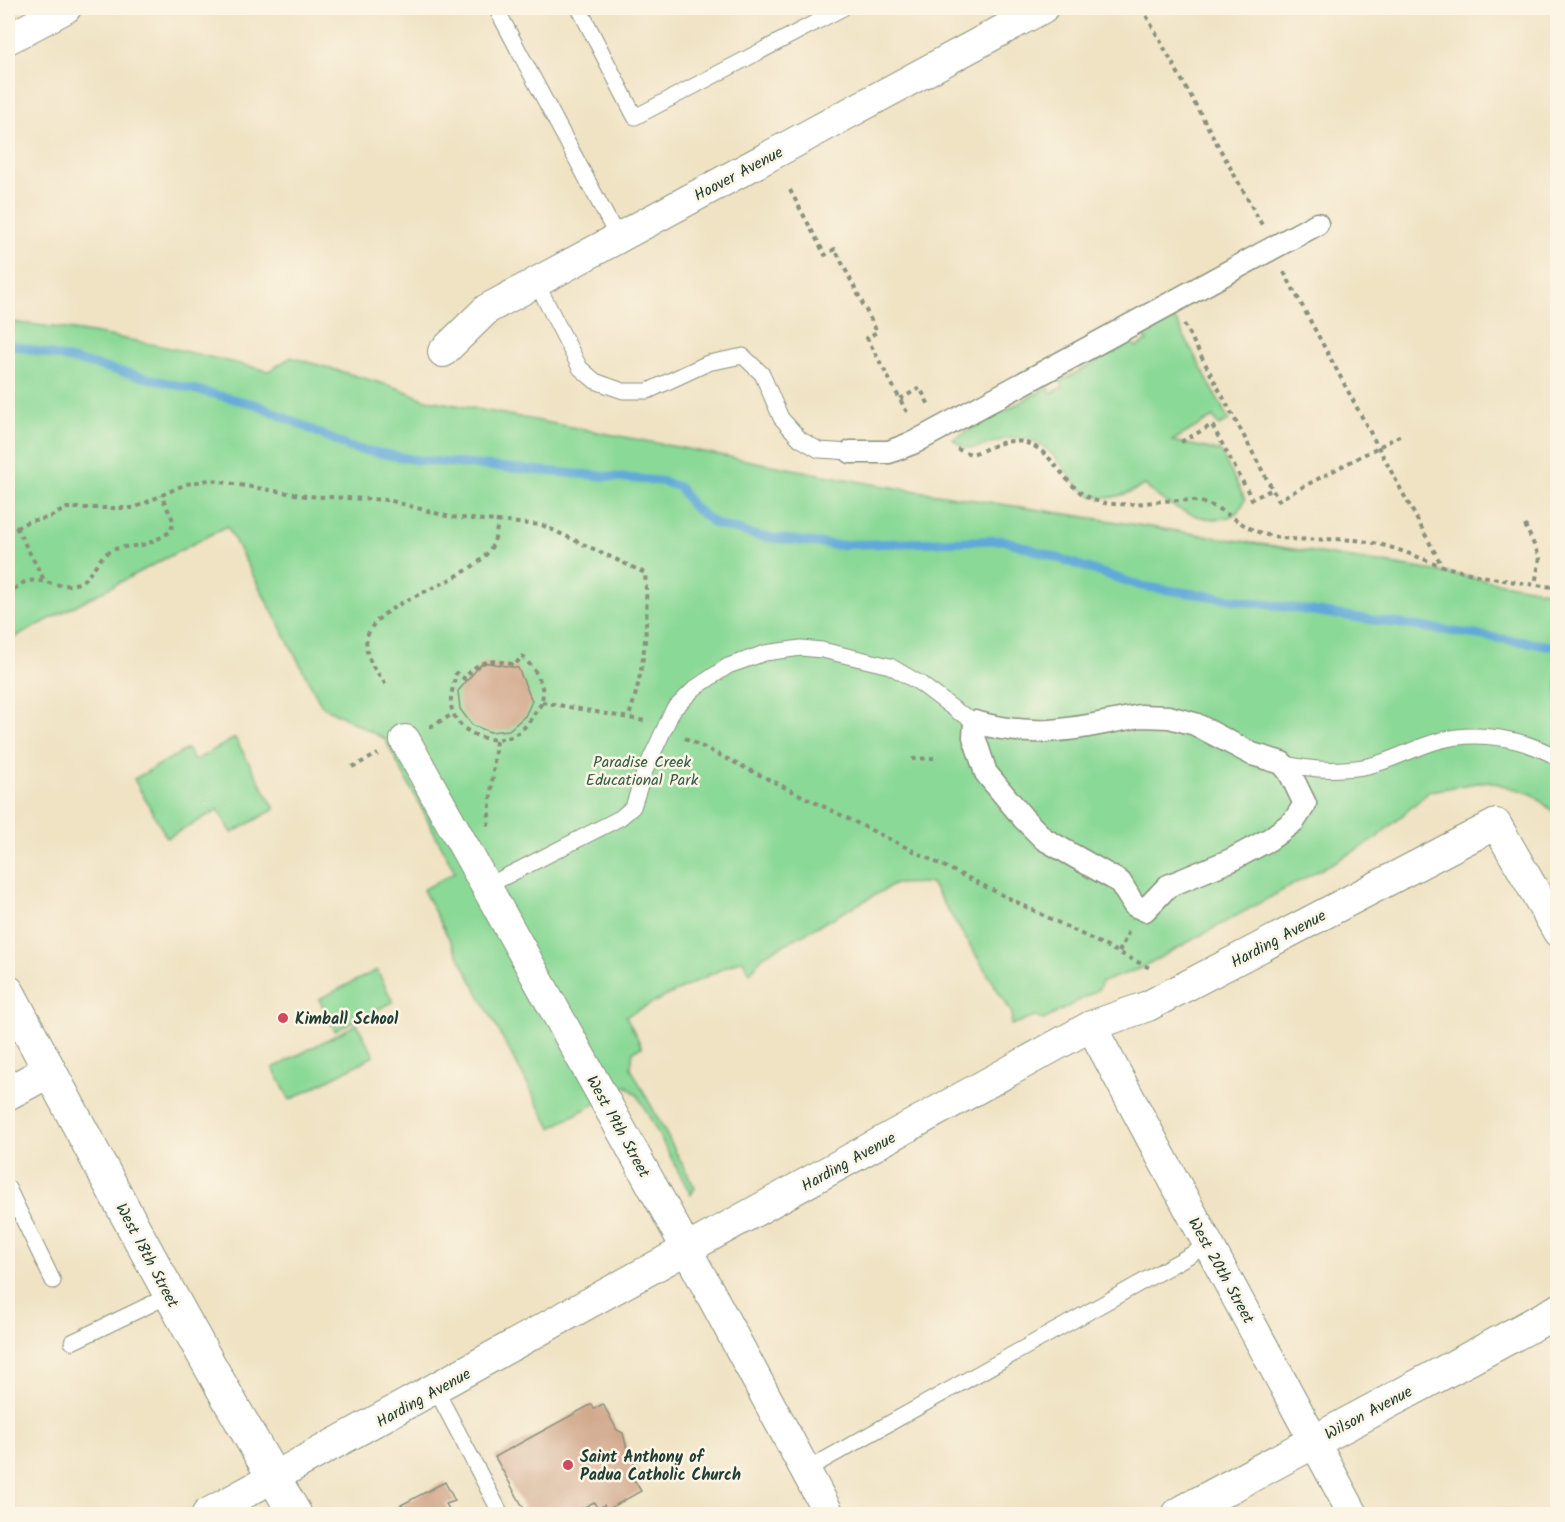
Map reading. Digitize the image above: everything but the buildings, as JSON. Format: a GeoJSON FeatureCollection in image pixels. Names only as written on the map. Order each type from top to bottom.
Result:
{"type":"FeatureCollection","features":[{"type":"Feature","properties":{"kind":"main road","name":"West 18th Street"},"geometry":{"type":"LineString","coordinates":[[8,992],[170,1294],[295,1515]]}},
{"type":"Feature","properties":{"kind":"main road"},"geometry":{"type":"LineString","coordinates":[[8,1093],[49,1071]]}},
{"type":"Feature","properties":{"kind":"main road","name":"Wilson Avenue"},"geometry":{"type":"LineString","coordinates":[[1179,1515],[1557,1311]]}},
{"type":"Feature","properties":{"kind":"street"},"geometry":{"type":"LineString","coordinates":[[8,39],[66,8]]}},
{"type":"Feature","properties":{"kind":"street","name":"Hoover Avenue"},"geometry":{"type":"LineString","coordinates":[[443,352],[487,309],[1043,8]]}},
{"type":"Feature","properties":{"kind":"street"},"geometry":{"type":"LineString","coordinates":[[851,453],[889,452],[921,439],[1317,224]]}},
{"type":"Feature","properties":{"kind":"street"},"geometry":{"type":"LineString","coordinates":[[1062,732],[1140,716]]}},
{"type":"Feature","properties":{"kind":"street"},"geometry":{"type":"LineString","coordinates":[[975,722],[976,743],[986,774],[1024,819],[1044,839],[1120,882],[1134,905],[1145,910],[1168,886],[1231,860],[1270,839],[1294,821],[1305,804],[1290,773],[1282,763]]}},
{"type":"Feature","properties":{"kind":"street","name":"West 19th Street"},"geometry":{"type":"LineString","coordinates":[[405,740],[688,1251],[829,1515]]}},
{"type":"Feature","properties":{"kind":"street","name":"Harding Avenue"},"geometry":{"type":"LineString","coordinates":[[207,1515],[688,1251],[1091,1026],[1148,1006],[1496,824],[1557,932]]}},
{"type":"Feature","properties":{"kind":"street","name":"West 20th Street"},"geometry":{"type":"LineString","coordinates":[[1091,1026],[1353,1515]]}},
{"type":"Feature","properties":{"kind":"lane"},"geometry":{"type":"LineString","coordinates":[[496,8],[618,238]]}},
{"type":"Feature","properties":{"kind":"lane"},"geometry":{"type":"LineString","coordinates":[[579,8],[635,117],[843,8]]}},
{"type":"Feature","properties":{"kind":"lane"},"geometry":{"type":"LineString","coordinates":[[536,282],[580,368],[595,381],[623,391],[648,391],[708,363],[743,356],[762,374],[781,418],[800,439],[819,450],[851,453]]}},
{"type":"Feature","properties":{"kind":"lane"},"geometry":{"type":"LineString","coordinates":[[487,886],[620,818],[633,807],[644,773],[673,710],[695,688],[728,666],[765,653],[801,648],[854,656],[890,666],[921,684],[975,722],[1028,733],[1062,732]]}},
{"type":"Feature","properties":{"kind":"lane"},"geometry":{"type":"LineString","coordinates":[[1140,716],[1169,717],[1195,724],[1252,754],[1282,763],[1321,770],[1357,768],[1396,758],[1438,741],[1465,737],[1499,738],[1541,748],[1557,758]]}},
{"type":"Feature","properties":{"kind":"lane"},"geometry":{"type":"LineString","coordinates":[[8,1188],[53,1281]]}},
{"type":"Feature","properties":{"kind":"lane"},"geometry":{"type":"LineString","coordinates":[[806,1470],[1208,1245]]}},
{"type":"Feature","properties":{"kind":"lane"},"geometry":{"type":"LineString","coordinates":[[72,1342],[170,1294]]}},
{"type":"Feature","properties":{"kind":"lane"},"geometry":{"type":"LineString","coordinates":[[436,1390],[501,1515]]}},
{"type":"Feature","properties":{"kind":"path"},"geometry":{"type":"LineString","coordinates":[[1142,8],[1274,247],[1279,263],[1442,566]]}},
{"type":"Feature","properties":{"kind":"path"},"geometry":{"type":"LineString","coordinates":[[790,190],[825,255],[836,249],[878,332],[867,338],[921,439]]}},
{"type":"Feature","properties":{"kind":"path"},"geometry":{"type":"LineString","coordinates":[[1172,303],[1278,500],[1403,434]]}},
{"type":"Feature","properties":{"kind":"path"},"geometry":{"type":"LineString","coordinates":[[900,399],[920,388],[942,428],[958,450],[971,454],[1013,441],[1028,443],[1043,452],[1065,480],[1078,492],[1097,501],[1120,505],[1184,501],[1203,503],[1264,534],[1290,539],[1368,542],[1442,566],[1557,587]]}},
{"type":"Feature","properties":{"kind":"path"},"geometry":{"type":"LineString","coordinates":[[1181,442],[1212,425],[1252,499],[1273,489]]}},
{"type":"Feature","properties":{"kind":"path"},"geometry":{"type":"LineString","coordinates":[[8,531],[48,518],[67,508],[134,508],[186,484],[209,480],[306,496],[388,500],[450,517],[498,519],[542,525],[645,573],[648,618],[639,689],[629,716]]}},
{"type":"Feature","properties":{"kind":"path"},"geometry":{"type":"LineString","coordinates":[[8,596],[17,585],[44,580],[62,586],[76,584],[88,577],[106,553],[119,548],[144,544],[171,531],[173,520],[161,495]]}},
{"type":"Feature","properties":{"kind":"path"},"geometry":{"type":"LineString","coordinates":[[386,684],[372,669],[365,652],[364,642],[370,629],[390,609],[460,575],[480,559],[492,547],[498,519]]}},
{"type":"Feature","properties":{"kind":"path"},"geometry":{"type":"LineString","coordinates":[[1525,525],[1540,558],[1535,584]]}},
{"type":"Feature","properties":{"kind":"path"},"geometry":{"type":"LineString","coordinates":[[16,527],[44,580]]}},
{"type":"Feature","properties":{"kind":"path"},"geometry":{"type":"LineString","coordinates":[[522,656],[534,668],[539,678],[543,702],[529,722],[515,735],[496,740],[479,737],[464,728],[453,714],[451,704],[456,673],[465,679],[480,663],[490,660],[515,665],[522,656]]}},
{"type":"Feature","properties":{"kind":"path"},"geometry":{"type":"LineString","coordinates":[[543,702],[629,716],[664,728],[1152,969]]}},
{"type":"Feature","properties":{"kind":"path"},"geometry":{"type":"LineString","coordinates":[[487,833],[496,740]]}},
{"type":"Feature","properties":{"kind":"path"},"geometry":{"type":"LineString","coordinates":[[912,759],[934,758]]}},
{"type":"Feature","properties":{"kind":"green space"},"geometry":{"type":"Polygon","coordinates":[[[1175,319],[1229,420],[1219,426],[1213,417],[1172,441],[1220,451],[1245,499],[1238,511],[1226,518],[1212,519],[1181,510],[1154,494],[1145,485],[1120,496],[1101,498],[1088,494],[1077,485],[1058,460],[1046,449],[1030,440],[1008,438],[970,448],[961,446],[953,439],[1048,387],[1051,393],[1063,387],[1061,381],[1132,342],[1136,347],[1147,341],[1144,336],[1175,319]]]}},
{"type":"Feature","properties":{"kind":"green space","name":"Paradise Creek Educational Park"},"geometry":{"type":"Polygon","coordinates":[[[8,322],[107,335],[269,371],[291,357],[398,388],[424,399],[872,484],[1435,571],[1557,593],[1557,815],[1532,794],[1488,781],[1430,791],[1373,841],[1141,968],[1102,982],[1098,990],[1044,1020],[1035,1017],[1011,1025],[1012,1013],[931,883],[895,884],[763,956],[750,973],[742,959],[626,1016],[642,1047],[633,1051],[631,1068],[695,1188],[691,1195],[638,1096],[627,1086],[551,1128],[423,890],[455,872],[385,739],[322,706],[227,526],[8,641],[8,322]]]}},
{"type":"Feature","properties":{"kind":"green space"},"geometry":{"type":"Polygon","coordinates":[[[235,738],[275,809],[232,833],[218,810],[167,838],[134,779],[187,749],[194,761],[235,738]]]}},
{"type":"Feature","properties":{"kind":"green space"},"geometry":{"type":"Polygon","coordinates":[[[377,970],[393,1002],[335,1031],[319,999],[377,970]]]}},
{"type":"Feature","properties":{"kind":"green space"},"geometry":{"type":"Polygon","coordinates":[[[357,1024],[374,1056],[290,1100],[273,1068],[357,1024]]]}},
{"type":"Feature","properties":{"kind":"waterway"},"geometry":{"type":"LineString","coordinates":[[8,344],[258,405],[351,448],[417,460],[660,481],[679,487],[692,506],[715,524],[758,536],[835,545],[1004,540],[1141,586],[1558,647]]}},
{"type":"Feature","properties":{"kind":"place","name":"Kimball School"},"geometry":{"type":"Point","coordinates":[283,1018]}},
{"type":"Feature","properties":{"kind":"place","name":"Saint Anthony of Padua Catholic Church"},"geometry":{"type":"Point","coordinates":[568,1465]}}]}
